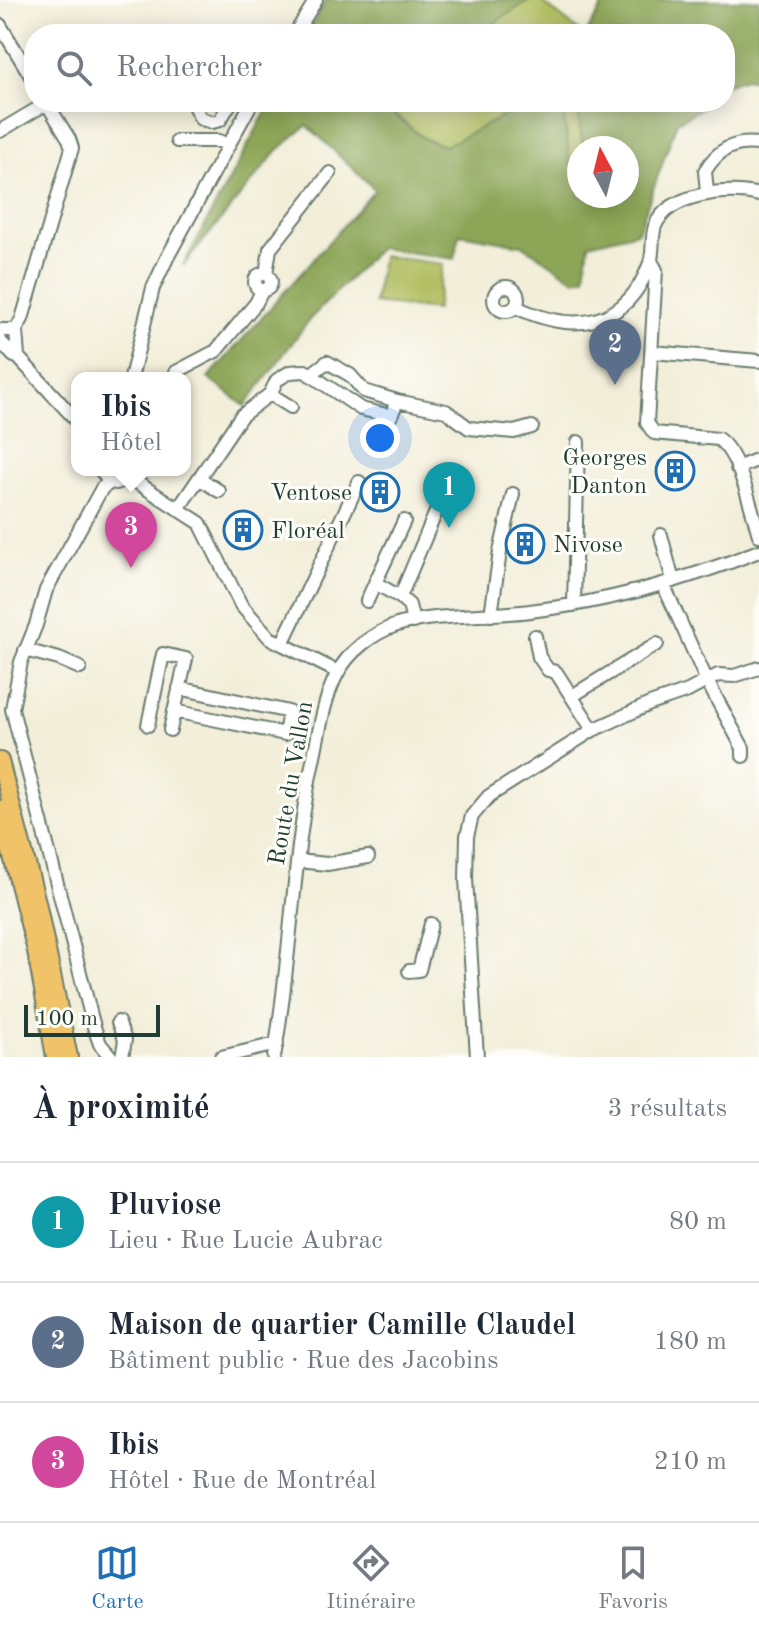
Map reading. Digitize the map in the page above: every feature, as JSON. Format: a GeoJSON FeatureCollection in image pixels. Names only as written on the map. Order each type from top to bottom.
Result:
{"type":"FeatureCollection","features":[{"type":"Feature","properties":{"kind":"main road"},"geometry":{"type":"LineString","coordinates":[[0,761],[37,902],[69,1057]]}},
{"type":"Feature","properties":{"kind":"main road"},"geometry":{"type":"LineString","coordinates":[[0,809],[36,951],[55,1057]]}},
{"type":"Feature","properties":{"kind":"main road"},"geometry":{"type":"LineString","coordinates":[[36,951],[31,966],[44,1057]]}},
{"type":"Feature","properties":{"kind":"street"},"geometry":{"type":"LineString","coordinates":[[301,24],[316,0]]}},
{"type":"Feature","properties":{"kind":"street"},"geometry":{"type":"LineString","coordinates":[[0,25],[24,65]]}},
{"type":"Feature","properties":{"kind":"street"},"geometry":{"type":"LineString","coordinates":[[0,131],[31,112]]}},
{"type":"Feature","properties":{"kind":"street"},"geometry":{"type":"LineString","coordinates":[[18,357],[16,330],[22,319],[72,148],[53,112]]}},
{"type":"Feature","properties":{"kind":"street"},"geometry":{"type":"LineString","coordinates":[[197,112],[201,119],[212,122],[220,120],[225,112]]}},
{"type":"Feature","properties":{"kind":"street"},"geometry":{"type":"LineString","coordinates":[[132,372],[153,288],[247,112]]}},
{"type":"Feature","properties":{"kind":"street"},"geometry":{"type":"LineString","coordinates":[[177,141],[219,141],[229,145]]}},
{"type":"Feature","properties":{"kind":"street"},"geometry":{"type":"LineString","coordinates":[[707,192],[705,171],[712,158],[734,145],[759,144]]}},
{"type":"Feature","properties":{"kind":"street"},"geometry":{"type":"LineString","coordinates":[[176,372],[216,351],[256,303],[262,291],[272,285],[271,278],[266,274],[270,249],[330,173]]}},
{"type":"Feature","properties":{"kind":"street"},"geometry":{"type":"LineString","coordinates":[[516,307],[552,322],[573,324],[602,317],[632,297],[651,261],[655,226],[664,214],[707,192],[759,195]]}},
{"type":"Feature","properties":{"kind":"street"},"geometry":{"type":"LineString","coordinates":[[651,261],[656,270],[647,423],[654,433],[718,439],[737,468],[759,535]]}},
{"type":"Feature","properties":{"kind":"street"},"geometry":{"type":"LineString","coordinates":[[0,330],[16,330]]}},
{"type":"Feature","properties":{"kind":"street"},"geometry":{"type":"LineString","coordinates":[[0,341],[71,414]]}},
{"type":"Feature","properties":{"kind":"street"},"geometry":{"type":"LineString","coordinates":[[652,352],[759,361]]}},
{"type":"Feature","properties":{"kind":"street"},"geometry":{"type":"LineString","coordinates":[[310,375],[327,362],[350,375],[364,391],[446,411],[469,428],[514,432],[532,427]]}},
{"type":"Feature","properties":{"kind":"street"},"geometry":{"type":"LineString","coordinates":[[178,509],[241,416],[270,394],[277,380],[290,372],[305,371],[361,409],[391,416],[397,401]]}},
{"type":"Feature","properties":{"kind":"street"},"geometry":{"type":"LineString","coordinates":[[270,394],[291,407]]}},
{"type":"Feature","properties":{"kind":"street"},"geometry":{"type":"LineString","coordinates":[[574,605],[578,442]]}},
{"type":"Feature","properties":{"kind":"street"},"geometry":{"type":"LineString","coordinates":[[737,468],[759,459]]}},
{"type":"Feature","properties":{"kind":"street"},"geometry":{"type":"LineString","coordinates":[[106,476],[111,482]]}},
{"type":"Feature","properties":{"kind":"street"},"geometry":{"type":"LineString","coordinates":[[118,1022],[125,1040],[122,1057],[111,1057],[100,1044],[94,1027],[12,709],[25,650],[46,590],[102,488],[111,482],[121,483],[130,476]]}},
{"type":"Feature","properties":{"kind":"street"},"geometry":{"type":"LineString","coordinates":[[135,476],[200,523],[241,605],[270,638],[338,672]]}},
{"type":"Feature","properties":{"kind":"street"},"geometry":{"type":"LineString","coordinates":[[199,478],[219,491]]}},
{"type":"Feature","properties":{"kind":"street"},"geometry":{"type":"LineString","coordinates":[[400,597],[449,481]]}},
{"type":"Feature","properties":{"kind":"street"},"geometry":{"type":"LineString","coordinates":[[282,644],[359,482]]}},
{"type":"Feature","properties":{"kind":"street"},"geometry":{"type":"LineString","coordinates":[[491,615],[497,567],[513,494]]}},
{"type":"Feature","properties":{"kind":"street"},"geometry":{"type":"LineString","coordinates":[[367,601],[404,521]]}},
{"type":"Feature","properties":{"kind":"street"},"geometry":{"type":"LineString","coordinates":[[661,535],[668,583],[707,681],[743,748],[743,756]]}},
{"type":"Feature","properties":{"kind":"street","name":"Route du Vallon"},"geometry":{"type":"LineString","coordinates":[[275,1050],[302,822],[323,711],[338,672],[361,645],[397,625],[574,605],[668,583],[759,551]]}},
{"type":"Feature","properties":{"kind":"street"},"geometry":{"type":"LineString","coordinates":[[375,583],[409,605],[413,622]]}},
{"type":"Feature","properties":{"kind":"street"},"geometry":{"type":"LineString","coordinates":[[535,636],[539,657],[548,670],[556,672],[593,730]]}},
{"type":"Feature","properties":{"kind":"street"},"geometry":{"type":"LineString","coordinates":[[572,696],[657,644]]}},
{"type":"Feature","properties":{"kind":"street"},"geometry":{"type":"LineString","coordinates":[[25,650],[48,655],[80,668]]}},
{"type":"Feature","properties":{"kind":"street"},"geometry":{"type":"LineString","coordinates":[[148,725],[163,654],[186,659],[170,730]]}},
{"type":"Feature","properties":{"kind":"street"},"geometry":{"type":"LineString","coordinates":[[477,1057],[466,879],[467,836],[472,816],[489,796],[593,730],[718,675],[734,676],[759,668]]}},
{"type":"Feature","properties":{"kind":"street"},"geometry":{"type":"LineString","coordinates":[[174,711],[285,734],[289,712],[179,688]]}},
{"type":"Feature","properties":{"kind":"street"},"geometry":{"type":"LineString","coordinates":[[298,861],[327,864],[368,857]]}},
{"type":"Feature","properties":{"kind":"street"},"geometry":{"type":"LineString","coordinates":[[409,971],[419,970],[431,924]]}},
{"type":"Feature","properties":{"kind":"street"},"geometry":{"type":"LineString","coordinates":[[221,1057],[275,1050]]}},
{"type":"Feature","properties":{"kind":"green space"},"geometry":{"type":"Polygon","coordinates":[[[326,0],[529,0],[493,24],[313,24],[326,0]]]}},
{"type":"Feature","properties":{"kind":"green space"},"geometry":{"type":"Polygon","coordinates":[[[529,0],[539,0],[570,24],[493,24],[529,0]]]}},
{"type":"Feature","properties":{"kind":"green space"},"geometry":{"type":"Polygon","coordinates":[[[606,0],[759,0],[759,81],[745,78],[735,82],[735,24],[592,24],[606,0]]]}},
{"type":"Feature","properties":{"kind":"green space"},"geometry":{"type":"Polygon","coordinates":[[[266,112],[391,112],[423,138],[445,146],[511,112],[563,112],[567,140],[567,208],[639,208],[639,136],[581,136],[578,112],[694,112],[677,122],[638,232],[589,244],[585,277],[575,280],[522,245],[460,234],[454,259],[379,248],[310,319],[245,406],[208,378],[375,190],[307,125],[277,151],[183,266],[266,112]]]}},
{"type":"Feature","properties":{"kind":"green space"},"geometry":{"type":"Polygon","coordinates":[[[391,112],[511,112],[445,146],[423,138],[391,112]]]}},
{"type":"Feature","properties":{"kind":"green space"},"geometry":{"type":"Polygon","coordinates":[[[563,112],[578,112],[581,136],[567,136],[567,141],[563,112]]]}},
{"type":"Feature","properties":{"kind":"green space"},"geometry":{"type":"Polygon","coordinates":[[[382,256],[443,264],[436,310],[374,303],[382,256]]]}},
{"type":"Feature","properties":{"kind":"place","name":"Maison de quartier Camille Claudel"},"geometry":{"type":"Point","coordinates":[615,385]}},
{"type":"Feature","properties":{"kind":"place","name":"Georges Danton"},"geometry":{"type":"Point","coordinates":[675,471]}},
{"type":"Feature","properties":{"kind":"place","name":"Ventose"},"geometry":{"type":"Point","coordinates":[380,492]}},
{"type":"Feature","properties":{"kind":"place","name":"Pluviose"},"geometry":{"type":"Point","coordinates":[449,528]}},
{"type":"Feature","properties":{"kind":"place","name":"Floréal"},"geometry":{"type":"Point","coordinates":[243,530]}},
{"type":"Feature","properties":{"kind":"place","name":"Nivose"},"geometry":{"type":"Point","coordinates":[525,544]}},
{"type":"Feature","properties":{"kind":"place","name":"Ibis"},"geometry":{"type":"Point","coordinates":[131,568]}}]}
